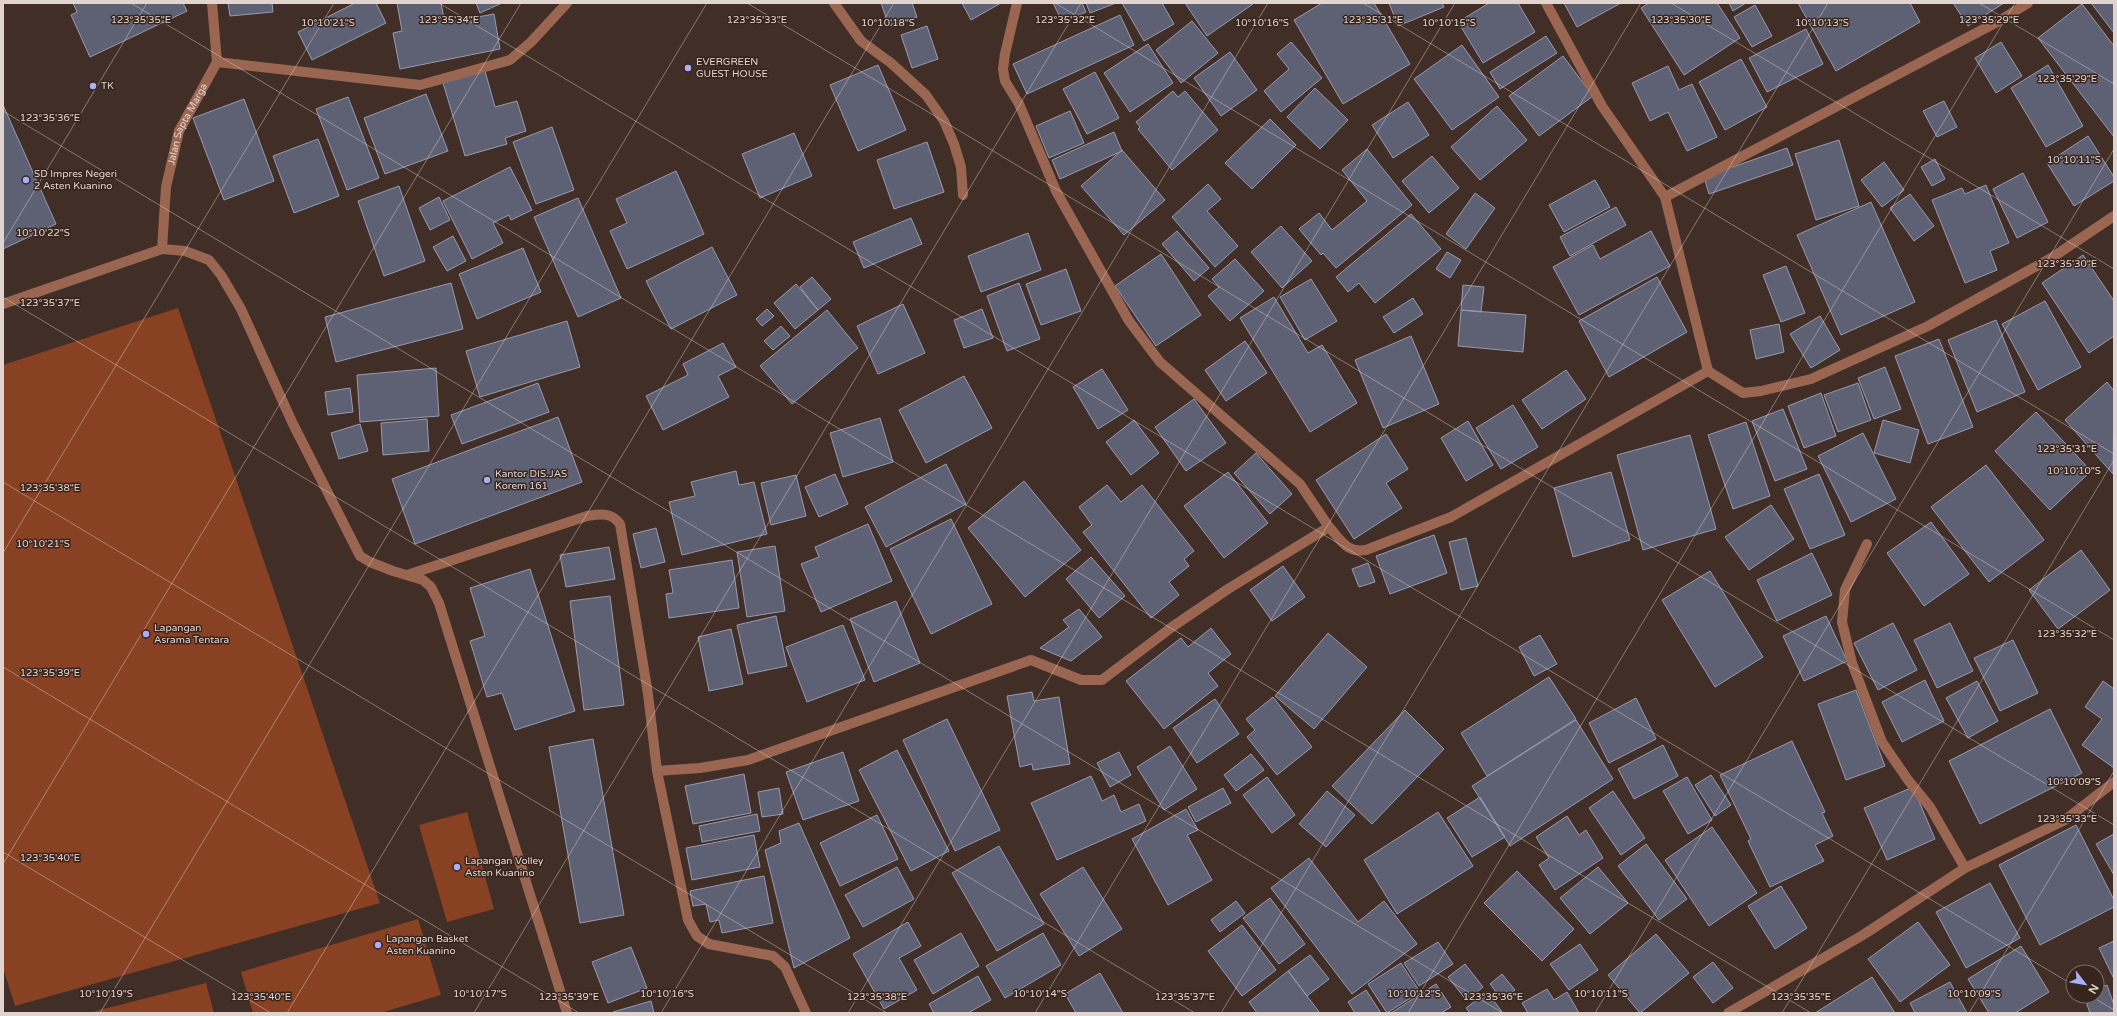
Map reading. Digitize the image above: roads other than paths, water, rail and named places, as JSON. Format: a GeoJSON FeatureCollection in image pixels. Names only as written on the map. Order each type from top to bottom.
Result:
{"type":"FeatureCollection","features":[{"type":"Feature","properties":{"kind":"street"},"geometry":{"type":"LineString","coordinates":[[212,3],[217,62],[420,85],[510,60],[531,42],[567,3]]}},
{"type":"Feature","properties":{"kind":"street"},"geometry":{"type":"LineString","coordinates":[[834,3],[861,41],[891,63],[926,95],[940,116],[954,144],[961,167],[963,195]]}},
{"type":"Feature","properties":{"kind":"street"},"geometry":{"type":"LineString","coordinates":[[1017,3],[1004,62],[1003,69],[1005,81],[1019,104],[1056,191],[1128,321],[1160,362],[1300,484],[1328,527],[1349,549],[1356,552],[1366,550],[1451,517],[1708,371]]}},
{"type":"Feature","properties":{"kind":"street"},"geometry":{"type":"LineString","coordinates":[[1546,3],[1602,106],[1665,197],[1708,371],[1743,393],[1761,391],[1811,379],[1928,326],[2053,257],[2114,216]]}},
{"type":"Feature","properties":{"kind":"street"},"geometry":{"type":"LineString","coordinates":[[1665,197],[1992,25],[2028,3]]}},
{"type":"Feature","properties":{"kind":"street","name":"Jalan Sapta Marga"},"geometry":{"type":"LineString","coordinates":[[162,249],[166,187],[179,131],[217,62]]}},
{"type":"Feature","properties":{"kind":"street"},"geometry":{"type":"LineString","coordinates":[[3,304],[162,249],[185,251],[209,260],[221,275],[241,309],[290,417],[360,556],[381,567],[423,580],[431,587],[439,603],[567,1013]]}},
{"type":"Feature","properties":{"kind":"street"},"geometry":{"type":"LineString","coordinates":[[407,575],[587,516],[610,515],[616,518],[620,524],[648,694],[657,771],[688,920],[697,936],[709,944],[773,956],[785,967],[806,1013]]}},
{"type":"Feature","properties":{"kind":"street"},"geometry":{"type":"LineString","coordinates":[[657,771],[700,768],[748,760],[1031,660],[1081,680],[1102,680],[1172,627],[1228,589],[1328,527]]}},
{"type":"Feature","properties":{"kind":"street"},"geometry":{"type":"LineString","coordinates":[[1867,544],[1844,590],[1842,622],[1852,663],[1882,742],[1908,780],[1930,807],[1965,868]]}},
{"type":"Feature","properties":{"kind":"street"},"geometry":{"type":"LineString","coordinates":[[1728,1013],[1863,935],[1965,868],[2065,820],[2114,782]]}},
{"type":"Feature","properties":{"kind":"place","name":"EVERGREEN GUEST HOUSE"},"geometry":{"type":"Point","coordinates":[688,68]}},
{"type":"Feature","properties":{"kind":"place","name":"TK"},"geometry":{"type":"Point","coordinates":[93,86]}},
{"type":"Feature","properties":{"kind":"place","name":"SD Impres Negeri 2 Asten Kuanino"},"geometry":{"type":"Point","coordinates":[26,180]}},
{"type":"Feature","properties":{"kind":"place","name":"Kantor DIS.JAS Korem 161"},"geometry":{"type":"Point","coordinates":[487,480]}},
{"type":"Feature","properties":{"kind":"place","name":"Lapangan Asrama Tentara"},"geometry":{"type":"Point","coordinates":[146,634]}},
{"type":"Feature","properties":{"kind":"place","name":"Lapangan Volley Asten Kuanino"},"geometry":{"type":"Point","coordinates":[457,867]}},
{"type":"Feature","properties":{"kind":"place","name":"Lapangan Basket Asten Kuanino"},"geometry":{"type":"Point","coordinates":[378,945]}}]}
